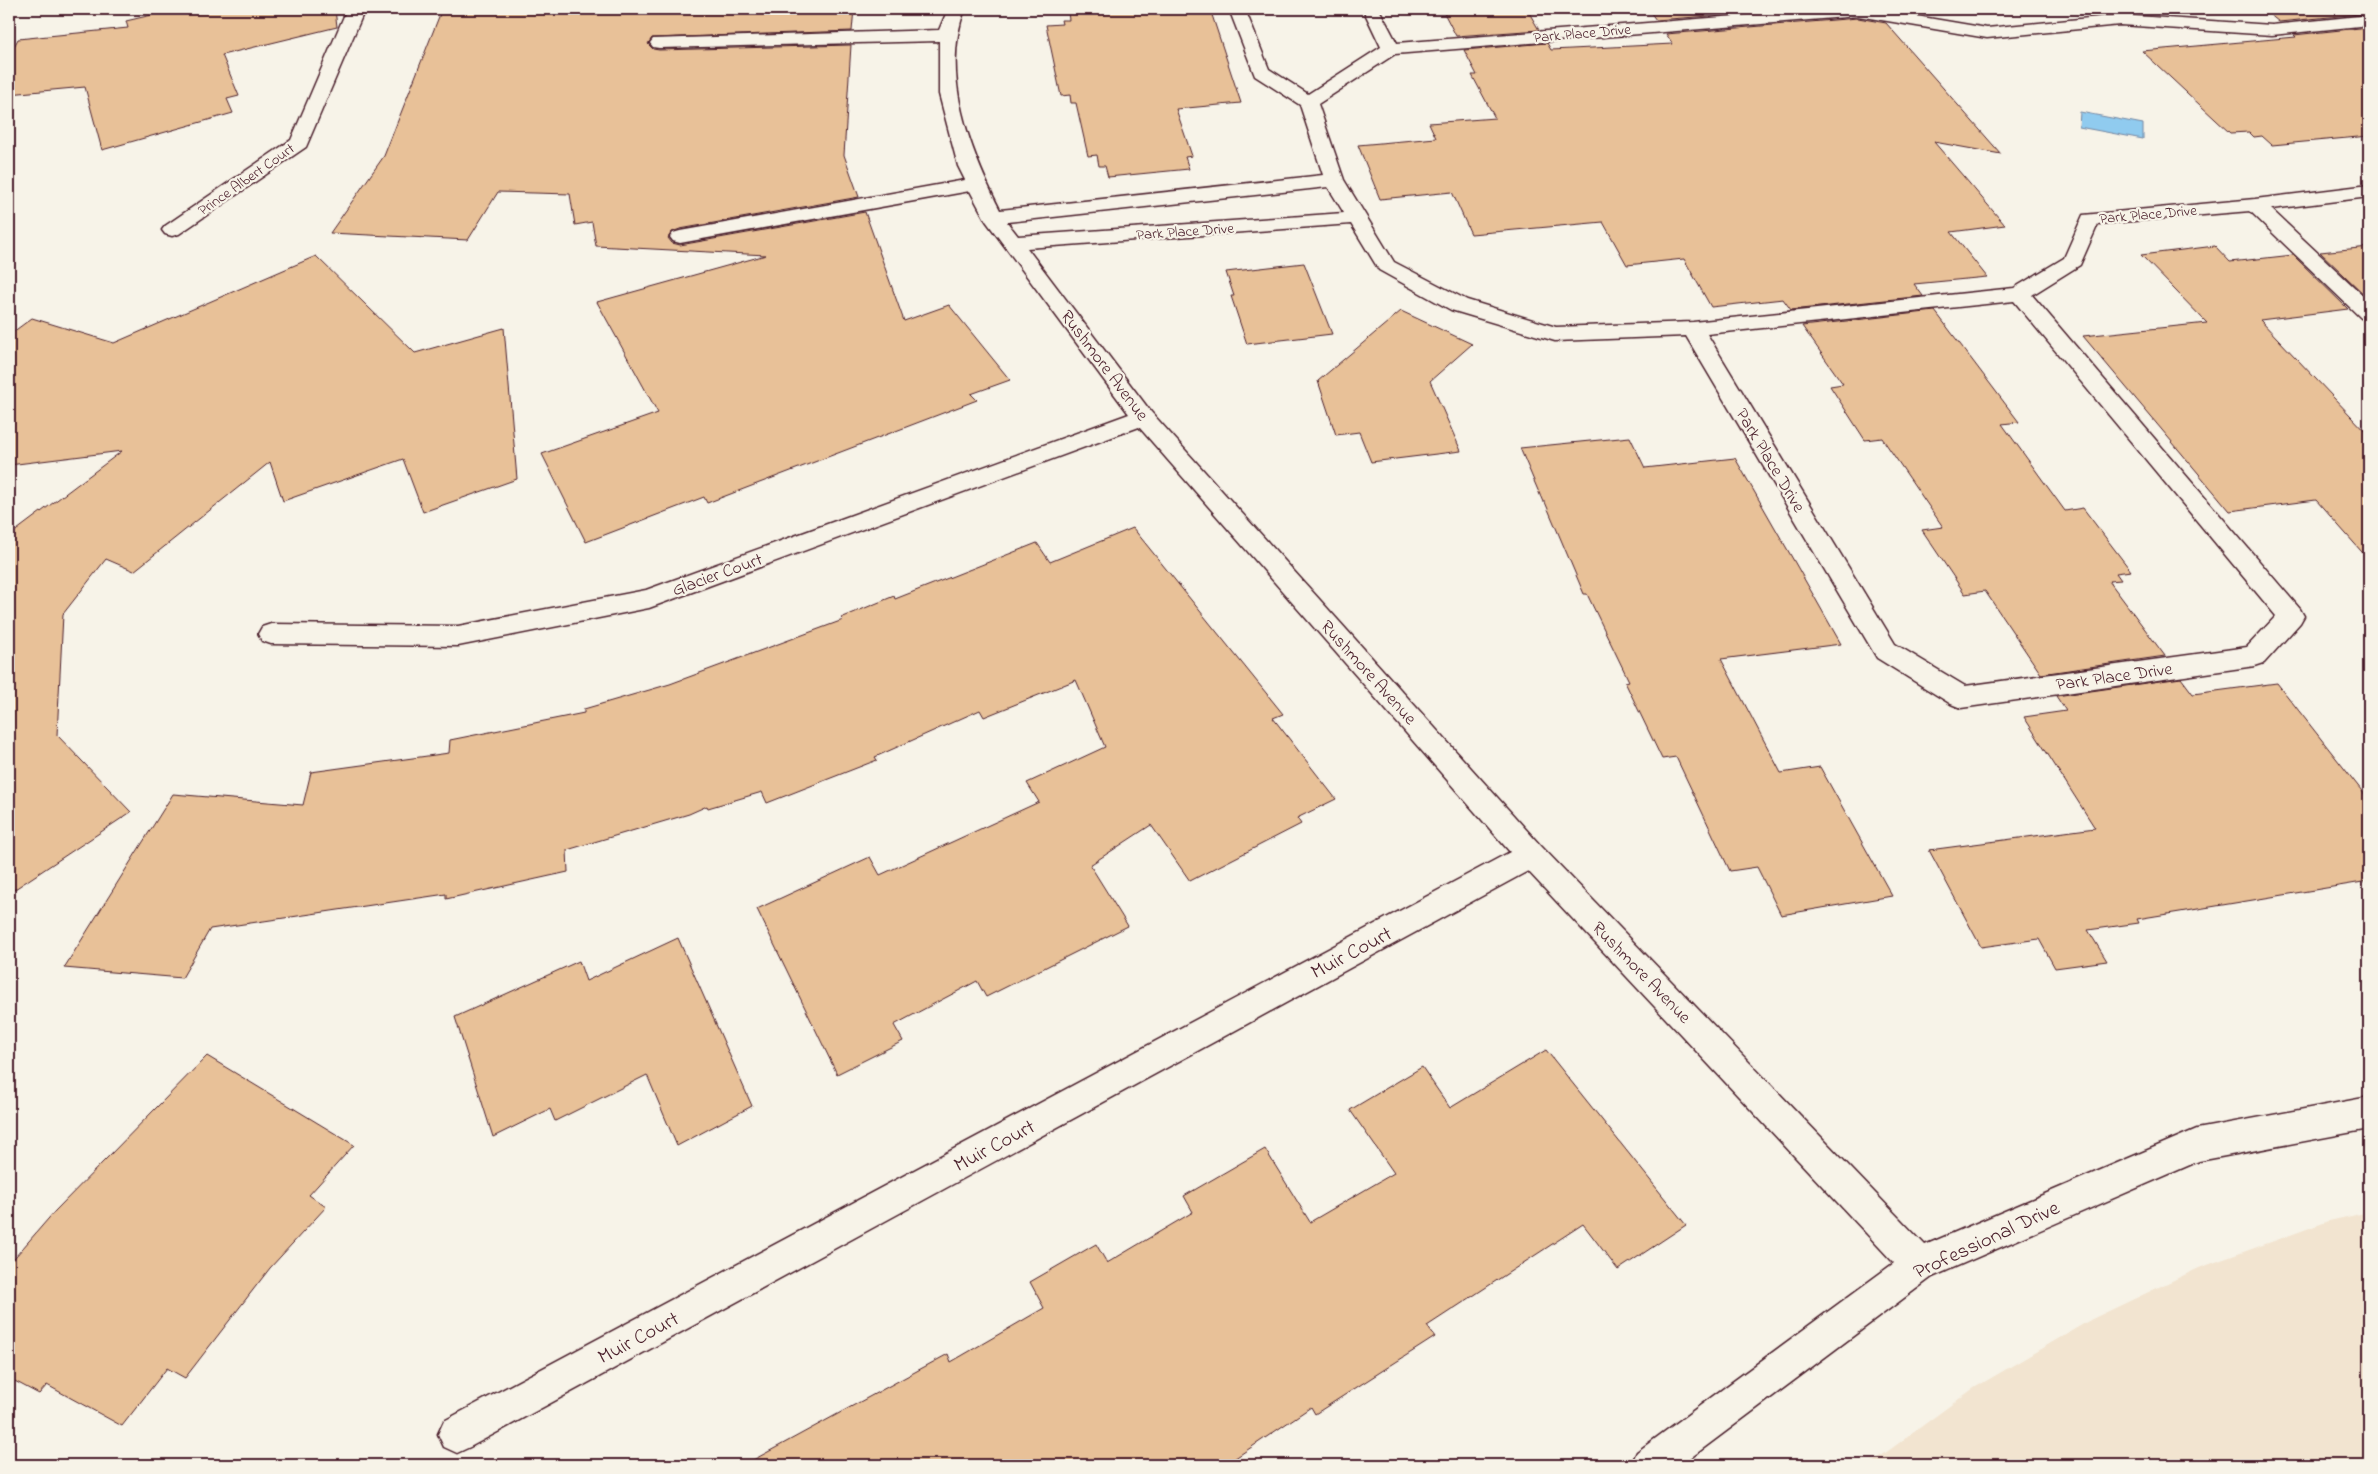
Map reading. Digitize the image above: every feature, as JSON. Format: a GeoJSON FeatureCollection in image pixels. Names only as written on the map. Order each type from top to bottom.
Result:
{"type":"FeatureCollection","features":[{"type":"Feature","properties":{"kind":"street","name":"Prince Albert Court"},"geometry":{"type":"LineString","coordinates":[[172,230],[249,179],[298,143],[356,9]]}},
{"type":"Feature","properties":{"kind":"street","name":"Rushmore Avenue"},"geometry":{"type":"LineString","coordinates":[[956,9],[948,35],[948,94],[968,166],[993,217],[1144,417],[1531,855],[1920,1265]]}},
{"type":"Feature","properties":{"kind":"street"},"geometry":{"type":"LineString","coordinates":[[1237,9],[1261,72],[1308,102]]}},
{"type":"Feature","properties":{"kind":"street"},"geometry":{"type":"LineString","coordinates":[[1371,9],[1390,49]]}},
{"type":"Feature","properties":{"kind":"street","name":"Park Place Drive"},"geometry":{"type":"LineString","coordinates":[[2369,20],[2272,30],[2120,20],[1988,33],[1858,11],[1390,49],[1308,102],[1334,180],[1386,266],[1459,305],[1555,334],[1693,329],[2019,294],[2073,261],[2090,219],[2255,205],[2369,191]]}},
{"type":"Feature","properties":{"kind":"street"},"geometry":{"type":"LineString","coordinates":[[659,43],[948,35]]}},
{"type":"Feature","properties":{"kind":"street","name":"Park Place Drive"},"geometry":{"type":"LineString","coordinates":[[993,217],[1334,180]]}},
{"type":"Feature","properties":{"kind":"street"},"geometry":{"type":"LineString","coordinates":[[680,237],[977,184]]}},
{"type":"Feature","properties":{"kind":"street"},"geometry":{"type":"LineString","coordinates":[[2255,205],[2369,313]]}},
{"type":"Feature","properties":{"kind":"street","name":"Park Place Drive"},"geometry":{"type":"LineString","coordinates":[[1013,244],[1356,218]]}},
{"type":"Feature","properties":{"kind":"street","name":"Park Place Drive"},"geometry":{"type":"LineString","coordinates":[[1693,329],[1886,651],[1961,697],[2255,656],[2291,616],[2019,294]]}},
{"type":"Feature","properties":{"kind":"street","name":"Glacier Court"},"geometry":{"type":"LineString","coordinates":[[271,634],[458,636],[649,599],[1144,417]]}},
{"type":"Feature","properties":{"kind":"street","name":"Muir Court"},"geometry":{"type":"LineString","coordinates":[[458,1434],[1531,855]]}},
{"type":"Feature","properties":{"kind":"street","name":"Professional Drive"},"geometry":{"type":"LineString","coordinates":[[1650,1465],[1920,1265],[2197,1145],[2369,1113]]}},
{"type":"Feature","properties":{"kind":"shaded area"},"geometry":{"type":"Polygon","coordinates":[[[2369,1212],[2369,1465],[1869,1465],[1974,1388],[2092,1319],[2199,1268],[2329,1221],[2369,1212]]]}},
{"type":"Feature","properties":{"kind":"water"},"geometry":{"type":"Polygon","coordinates":[[[2080,112],[2143,124],[2143,139],[2079,127],[2080,112]]]}},
{"type":"Feature","properties":{"kind":"building"},"geometry":{"type":"Polygon","coordinates":[[[177,9],[335,9],[337,27],[222,55],[239,96],[227,99],[233,113],[102,150],[85,87],[9,94],[9,56],[18,39],[128,28],[126,21],[177,9]]]}},
{"type":"Feature","properties":{"kind":"building"},"geometry":{"type":"Polygon","coordinates":[[[442,9],[854,9],[852,31],[652,38],[648,44],[653,49],[659,50],[851,45],[844,155],[859,197],[680,229],[672,232],[668,238],[672,243],[680,245],[865,212],[904,321],[949,305],[1010,380],[971,394],[977,400],[707,503],[704,497],[586,542],[542,454],[658,413],[597,302],[766,255],[596,246],[592,222],[575,225],[570,194],[498,192],[468,240],[330,233],[384,156],[442,9]]]}},
{"type":"Feature","properties":{"kind":"building"},"geometry":{"type":"Polygon","coordinates":[[[1103,9],[1210,9],[1241,103],[1176,109],[1192,156],[1185,157],[1189,169],[1108,177],[1105,166],[1099,166],[1097,155],[1088,156],[1076,103],[1071,103],[1070,95],[1061,96],[1046,25],[1062,24],[1061,20],[1069,20],[1068,12],[1103,9]]]}},
{"type":"Feature","properties":{"kind":"building"},"geometry":{"type":"Polygon","coordinates":[[[1442,9],[1527,9],[1539,30],[1456,36],[1442,9]]]}},
{"type":"Feature","properties":{"kind":"building"},"geometry":{"type":"Polygon","coordinates":[[[1648,9],[1802,9],[1656,20],[1648,9]]]}},
{"type":"Feature","properties":{"kind":"building"},"geometry":{"type":"Polygon","coordinates":[[[2263,9],[2369,9],[2369,13],[2279,22],[2263,9]]]}},
{"type":"Feature","properties":{"kind":"building"},"geometry":{"type":"Polygon","coordinates":[[[1858,18],[1886,23],[2001,154],[1934,142],[2005,225],[1951,232],[1987,277],[1914,284],[1923,296],[1791,310],[1783,299],[1711,307],[1684,259],[1627,265],[1603,222],[1471,234],[1452,192],[1380,199],[1358,145],[1436,138],[1429,123],[1495,118],[1472,75],[1477,75],[1464,50],[1547,43],[1551,50],[1673,44],[1666,34],[1858,18]]]}},
{"type":"Feature","properties":{"kind":"building"},"geometry":{"type":"Polygon","coordinates":[[[2369,27],[2369,136],[2272,145],[2262,136],[2254,137],[2249,132],[2230,133],[2142,51],[2296,37],[2294,35],[2369,27]]]}},
{"type":"Feature","properties":{"kind":"building"},"geometry":{"type":"Polygon","coordinates":[[[2215,246],[2230,262],[2293,255],[2348,309],[2260,320],[2369,435],[2369,560],[2316,500],[2230,511],[2083,336],[2207,323],[2141,255],[2215,246]]]}},
{"type":"Feature","properties":{"kind":"building"},"geometry":{"type":"Polygon","coordinates":[[[2369,247],[2369,299],[2320,252],[2369,247]]]}},
{"type":"Feature","properties":{"kind":"building"},"geometry":{"type":"Polygon","coordinates":[[[316,256],[415,353],[504,328],[517,479],[423,512],[403,459],[283,501],[270,462],[134,571],[106,559],[63,614],[57,735],[131,812],[9,893],[9,536],[122,451],[9,465],[9,335],[32,318],[114,343],[316,256]]]}},
{"type":"Feature","properties":{"kind":"building"},"geometry":{"type":"Polygon","coordinates":[[[1304,263],[1332,334],[1247,344],[1231,296],[1234,296],[1226,272],[1304,263]]]}},
{"type":"Feature","properties":{"kind":"building"},"geometry":{"type":"Polygon","coordinates":[[[1401,311],[1472,344],[1430,381],[1461,451],[1371,462],[1359,432],[1336,435],[1318,381],[1401,311]]]}},
{"type":"Feature","properties":{"kind":"building"},"geometry":{"type":"Polygon","coordinates":[[[1935,311],[2019,422],[2002,424],[2065,511],[2083,508],[2131,571],[2116,573],[2121,580],[2109,581],[2165,656],[2041,674],[1985,591],[1965,594],[1922,530],[1943,527],[1882,438],[1865,440],[1830,386],[1843,384],[1802,326],[1935,311]]]}},
{"type":"Feature","properties":{"kind":"building"},"geometry":{"type":"Polygon","coordinates":[[[1630,437],[1645,468],[1735,458],[1798,568],[1841,644],[1721,659],[1781,773],[1820,767],[1892,896],[1781,915],[1757,867],[1730,871],[1676,757],[1662,759],[1625,682],[1629,681],[1587,594],[1584,594],[1520,448],[1630,437]]]}},
{"type":"Feature","properties":{"kind":"building"},"geometry":{"type":"Polygon","coordinates":[[[1133,528],[1283,714],[1273,718],[1336,799],[1297,818],[1301,824],[1190,881],[1151,825],[1090,865],[1128,926],[986,997],[977,981],[894,1025],[903,1041],[837,1074],[757,909],[870,857],[880,875],[1039,802],[1027,783],[1105,747],[1076,680],[984,717],[980,710],[875,757],[877,760],[767,803],[762,792],[708,808],[707,806],[689,814],[567,850],[568,872],[446,899],[446,894],[210,929],[182,978],[64,968],[173,794],[303,805],[311,772],[449,753],[450,740],[584,713],[584,709],[670,684],[843,620],[841,618],[894,596],[895,599],[1037,543],[1050,562],[1133,528]]]}},
{"type":"Feature","properties":{"kind":"building"},"geometry":{"type":"Polygon","coordinates":[[[2181,678],[2193,694],[2277,683],[2369,800],[2369,881],[2137,919],[2139,923],[2088,930],[2107,961],[2055,968],[2039,939],[1981,947],[1929,850],[2095,828],[2024,717],[2066,711],[2056,696],[2181,678]]]}},
{"type":"Feature","properties":{"kind":"building"},"geometry":{"type":"Polygon","coordinates":[[[678,938],[752,1106],[677,1146],[647,1075],[555,1121],[550,1109],[493,1137],[455,1017],[579,961],[586,981],[678,938]]]}},
{"type":"Feature","properties":{"kind":"building"},"geometry":{"type":"Polygon","coordinates":[[[1546,1050],[1686,1225],[1618,1270],[1583,1224],[1427,1326],[1435,1337],[1315,1414],[1311,1407],[1225,1465],[744,1465],[948,1354],[951,1362],[1044,1308],[1030,1282],[1096,1244],[1107,1263],[1193,1212],[1184,1196],[1265,1149],[1310,1222],[1394,1173],[1350,1110],[1422,1067],[1450,1108],[1546,1050]]]}},
{"type":"Feature","properties":{"kind":"building"},"geometry":{"type":"Polygon","coordinates":[[[207,1056],[354,1145],[309,1195],[326,1207],[270,1268],[185,1378],[167,1368],[122,1426],[47,1385],[39,1394],[9,1378],[9,1264],[55,1211],[207,1056]]]}}]}
